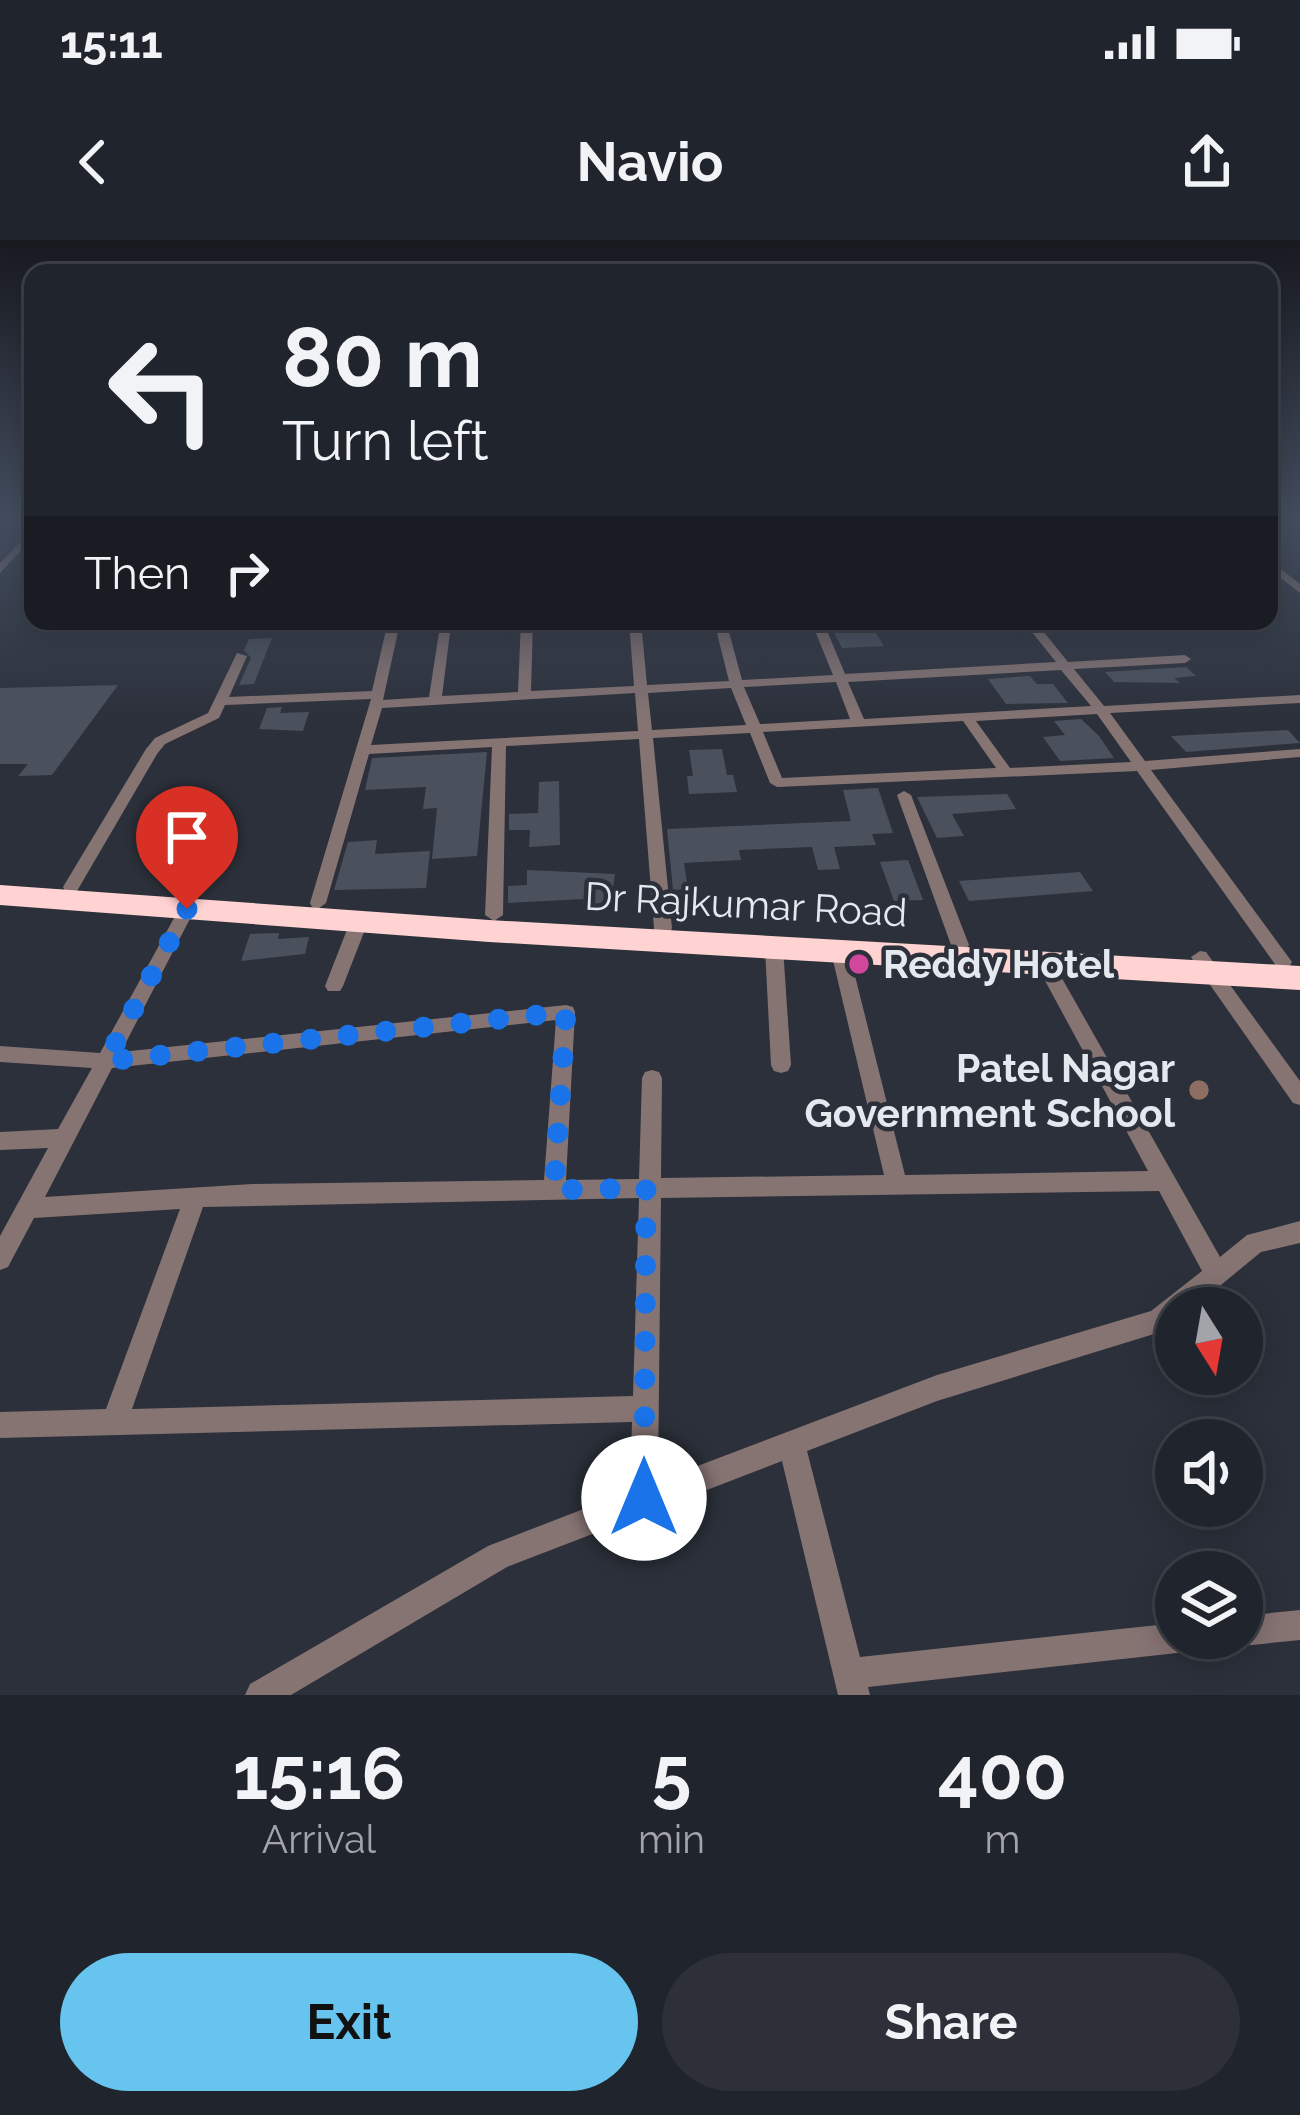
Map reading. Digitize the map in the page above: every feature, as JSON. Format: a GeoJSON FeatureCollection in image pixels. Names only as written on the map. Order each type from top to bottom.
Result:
{"type":"FeatureCollection","features":[{"type":"Feature","properties":{"kind":"highway"},"geometry":{"type":"LineString","coordinates":[[0,881],[192,902]]}},
{"type":"Feature","properties":{"kind":"highway"},"geometry":{"type":"LineString","coordinates":[[0,896],[192,902]]}},
{"type":"Feature","properties":{"kind":"highway","name":"Dr Rajkumar Road"},"geometry":{"type":"LineString","coordinates":[[192,902],[318,903],[494,915],[774,948],[1046,964],[1203,964]]}},
{"type":"Feature","properties":{"kind":"highway","name":"Dr Rajkumar Road"},"geometry":{"type":"LineString","coordinates":[[192,902],[359,922],[960,944],[1294,968]]}},
{"type":"Feature","properties":{"kind":"street"},"geometry":{"type":"LineString","coordinates":[[318,903],[392,630]]}},
{"type":"Feature","properties":{"kind":"street"},"geometry":{"type":"LineString","coordinates":[[435,701],[445,630]]}},
{"type":"Feature","properties":{"kind":"street"},"geometry":{"type":"LineString","coordinates":[[524,697],[526,630]]}},
{"type":"Feature","properties":{"kind":"street"},"geometry":{"type":"LineString","coordinates":[[636,630],[662,934]]}},
{"type":"Feature","properties":{"kind":"street"},"geometry":{"type":"LineString","coordinates":[[722,630],[753,730],[778,783],[1142,766],[1300,753]]}},
{"type":"Feature","properties":{"kind":"street"},"geometry":{"type":"LineString","coordinates":[[820,630],[859,724]]}},
{"type":"Feature","properties":{"kind":"street"},"geometry":{"type":"LineString","coordinates":[[1036,630],[1294,968]]}},
{"type":"Feature","properties":{"kind":"street"},"geometry":{"type":"LineString","coordinates":[[70,887],[160,741],[214,715],[241,656]]}},
{"type":"Feature","properties":{"kind":"street"},"geometry":{"type":"LineString","coordinates":[[220,701],[435,701],[1185,659]]}},
{"type":"Feature","properties":{"kind":"street"},"geometry":{"type":"LineString","coordinates":[[362,750],[1300,699]]}},
{"type":"Feature","properties":{"kind":"street"},"geometry":{"type":"LineString","coordinates":[[967,718],[1006,772]]}},
{"type":"Feature","properties":{"kind":"street"},"geometry":{"type":"LineString","coordinates":[[494,915],[499,743]]}},
{"type":"Feature","properties":{"kind":"street"},"geometry":{"type":"LineString","coordinates":[[904,795],[960,944]]}},
{"type":"Feature","properties":{"kind":"street"},"geometry":{"type":"LineString","coordinates":[[0,1259],[15,1218],[64,1138],[192,902]]}},
{"type":"Feature","properties":{"kind":"street"},"geometry":{"type":"LineString","coordinates":[[334,986],[359,922]]}},
{"type":"Feature","properties":{"kind":"street"},"geometry":{"type":"LineString","coordinates":[[774,948],[781,1065]]}},
{"type":"Feature","properties":{"kind":"street"},"geometry":{"type":"LineString","coordinates":[[841,952],[897,1185]]}},
{"type":"Feature","properties":{"kind":"street"},"geometry":{"type":"LineString","coordinates":[[1046,964],[1216,1273]]}},
{"type":"Feature","properties":{"kind":"street"},"geometry":{"type":"LineString","coordinates":[[1203,964],[1300,1097]]}},
{"type":"Feature","properties":{"kind":"street"},"geometry":{"type":"LineString","coordinates":[[0,1054],[106,1061],[566,1012],[554,1190]]}},
{"type":"Feature","properties":{"kind":"street"},"geometry":{"type":"LineString","coordinates":[[644,1498],[646,1188],[652,1078]]}},
{"type":"Feature","properties":{"kind":"street"},"geometry":{"type":"LineString","coordinates":[[0,1141],[64,1138]]}},
{"type":"Feature","properties":{"kind":"street"},"geometry":{"type":"LineString","coordinates":[[15,1218],[196,1196],[1164,1181]]}},
{"type":"Feature","properties":{"kind":"street"},"geometry":{"type":"LineString","coordinates":[[114,1423],[196,1196]]}},
{"type":"Feature","properties":{"kind":"street"},"geometry":{"type":"LineString","coordinates":[[261,1695],[498,1556],[937,1388],[1158,1321],[1256,1243],[1300,1232]]}},
{"type":"Feature","properties":{"kind":"street"},"geometry":{"type":"LineString","coordinates":[[0,1425],[645,1409]]}},
{"type":"Feature","properties":{"kind":"street"},"geometry":{"type":"LineString","coordinates":[[791,1442],[852,1684],[1155,1641]]}},
{"type":"Feature","properties":{"kind":"street"},"geometry":{"type":"LineString","coordinates":[[1263,1628],[1300,1624]]}},
{"type":"Feature","properties":{"kind":"building"},"geometry":{"type":"Polygon","coordinates":[[[833,630],[874,630],[884,646],[842,648],[833,630]]]}},
{"type":"Feature","properties":{"kind":"building"},"geometry":{"type":"Polygon","coordinates":[[[272,638],[254,684],[239,685],[251,658],[244,650],[249,639],[272,638]]]}},
{"type":"Feature","properties":{"kind":"building"},"geometry":{"type":"Polygon","coordinates":[[[1186,667],[1196,676],[1174,678],[1180,683],[1114,682],[1105,672],[1186,667]]]}},
{"type":"Feature","properties":{"kind":"building"},"geometry":{"type":"Polygon","coordinates":[[[1030,676],[1037,684],[1053,684],[1068,703],[1006,704],[988,679],[1030,676]]]}},
{"type":"Feature","properties":{"kind":"building"},"geometry":{"type":"Polygon","coordinates":[[[118,685],[52,775],[18,776],[28,764],[0,764],[0,688],[118,685]]]}},
{"type":"Feature","properties":{"kind":"building"},"geometry":{"type":"Polygon","coordinates":[[[282,707],[280,713],[309,712],[303,731],[259,729],[267,708],[282,707]]]}},
{"type":"Feature","properties":{"kind":"building"},"geometry":{"type":"Polygon","coordinates":[[[1081,719],[1114,758],[1060,761],[1043,737],[1065,735],[1054,721],[1081,719]]]}},
{"type":"Feature","properties":{"kind":"building"},"geometry":{"type":"Polygon","coordinates":[[[1288,730],[1300,743],[1186,752],[1171,736],[1288,730]]]}},
{"type":"Feature","properties":{"kind":"building"},"geometry":{"type":"Polygon","coordinates":[[[722,749],[727,775],[733,775],[737,792],[689,794],[687,776],[693,776],[689,750],[722,749]]]}},
{"type":"Feature","properties":{"kind":"building"},"geometry":{"type":"Polygon","coordinates":[[[487,752],[477,856],[432,859],[437,808],[423,809],[426,787],[365,790],[372,758],[487,752]]]}},
{"type":"Feature","properties":{"kind":"building"},"geometry":{"type":"Polygon","coordinates":[[[559,781],[560,845],[529,847],[530,830],[509,830],[509,814],[538,813],[539,782],[559,781]]]}},
{"type":"Feature","properties":{"kind":"building"},"geometry":{"type":"Polygon","coordinates":[[[878,788],[893,833],[872,834],[876,845],[834,847],[840,869],[818,870],[812,847],[739,850],[741,860],[684,863],[688,889],[673,890],[667,829],[851,821],[843,790],[878,788]]]}},
{"type":"Feature","properties":{"kind":"building"},"geometry":{"type":"Polygon","coordinates":[[[1007,794],[1016,809],[952,814],[964,836],[937,838],[917,797],[1007,794]]]}},
{"type":"Feature","properties":{"kind":"building"},"geometry":{"type":"Polygon","coordinates":[[[377,840],[375,854],[430,851],[426,888],[334,890],[348,842],[377,840]]]}},
{"type":"Feature","properties":{"kind":"building"},"geometry":{"type":"Polygon","coordinates":[[[908,860],[923,900],[894,901],[880,862],[908,860]]]}},
{"type":"Feature","properties":{"kind":"building"},"geometry":{"type":"Polygon","coordinates":[[[527,870],[615,874],[610,906],[583,905],[584,899],[508,903],[508,886],[527,885],[527,870]]]}},
{"type":"Feature","properties":{"kind":"building"},"geometry":{"type":"Polygon","coordinates":[[[1080,872],[1093,891],[969,901],[959,881],[1080,872]]]}},
{"type":"Feature","properties":{"kind":"building"},"geometry":{"type":"Polygon","coordinates":[[[279,933],[278,939],[309,937],[305,954],[241,961],[250,934],[279,933]]]}},
{"type":"Feature","properties":{"kind":"place","name":"Reddy Hotel"},"geometry":{"type":"Point","coordinates":[859,964]}},
{"type":"Feature","properties":{"kind":"place","name":"Patel Nagar Government School"},"geometry":{"type":"Point","coordinates":[1199,1090]}},
{"type":"Feature","properties":{"kind":"route"},"geometry":{"type":"LineString","coordinates":[[187,909],[106,1061],[566,1012],[554,1190],[646,1188],[644,1498]]}}]}
